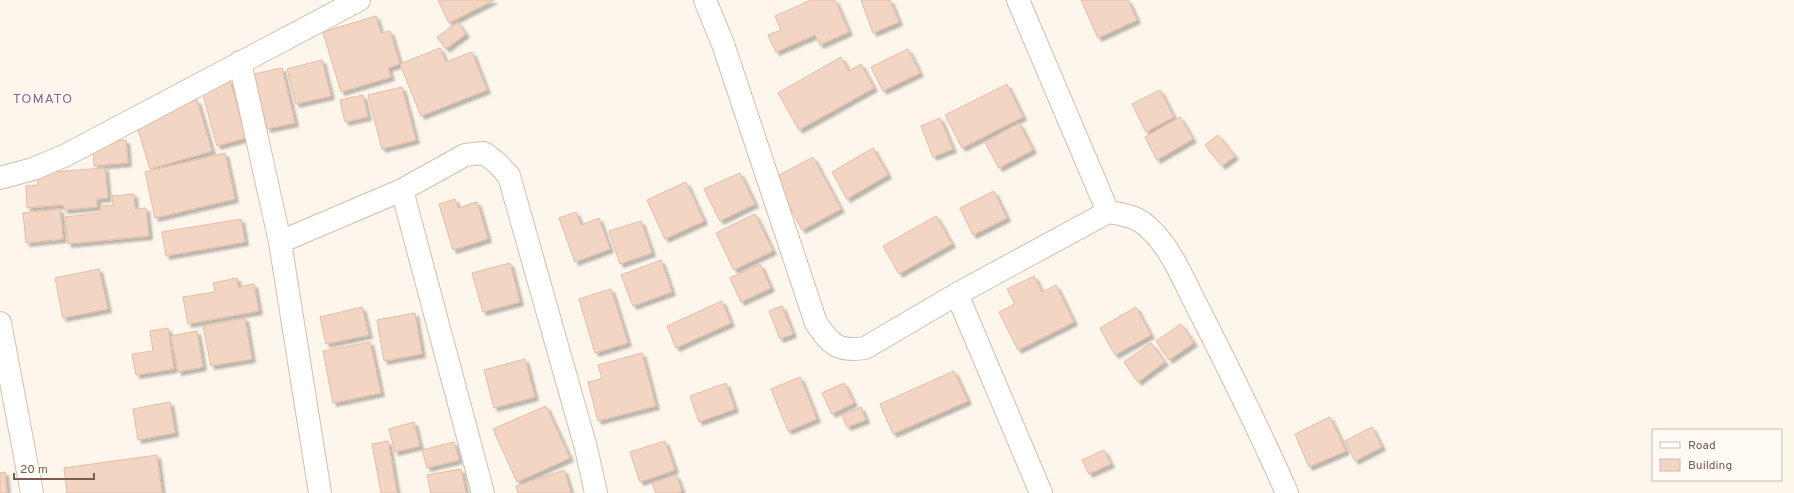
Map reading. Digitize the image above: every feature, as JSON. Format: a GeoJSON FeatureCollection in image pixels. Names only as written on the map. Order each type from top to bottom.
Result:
{"type":"FeatureCollection","features":[{"type":"Feature","properties":{"kind":"street"},"geometry":{"type":"LineString","coordinates":[[0,178],[33,169],[66,155],[359,0]]}},
{"type":"Feature","properties":{"kind":"street"},"geometry":{"type":"LineString","coordinates":[[705,0],[723,44],[816,323],[826,338],[836,347],[851,350],[865,348],[957,294],[1108,212],[1129,215],[1142,222],[1152,231],[1168,252],[1215,342],[1288,493]]}},
{"type":"Feature","properties":{"kind":"street"},"geometry":{"type":"LineString","coordinates":[[1018,0],[1108,212]]}},
{"type":"Feature","properties":{"kind":"street"},"geometry":{"type":"LineString","coordinates":[[240,62],[280,242],[320,493]]}},
{"type":"Feature","properties":{"kind":"street"},"geometry":{"type":"LineString","coordinates":[[280,242],[402,190],[465,155],[484,153],[497,163],[509,176],[586,448],[596,493]]}},
{"type":"Feature","properties":{"kind":"street"},"geometry":{"type":"LineString","coordinates":[[402,190],[483,493]]}},
{"type":"Feature","properties":{"kind":"street"},"geometry":{"type":"LineString","coordinates":[[957,294],[1041,493]]}},
{"type":"Feature","properties":{"kind":"street"},"geometry":{"type":"LineString","coordinates":[[0,323],[32,493]]}},
{"type":"Feature","properties":{"kind":"building"},"geometry":{"type":"Polygon","coordinates":[[[438,0],[494,0],[449,23],[438,0]]]}},
{"type":"Feature","properties":{"kind":"building"},"geometry":{"type":"Polygon","coordinates":[[[811,0],[835,0],[849,32],[820,45],[815,35],[776,52],[768,35],[781,30],[775,16],[811,0]]]}},
{"type":"Feature","properties":{"kind":"building"},"geometry":{"type":"Polygon","coordinates":[[[861,0],[890,0],[899,22],[873,33],[861,0]]]}},
{"type":"Feature","properties":{"kind":"building"},"geometry":{"type":"Polygon","coordinates":[[[1081,0],[1128,0],[1137,20],[1098,38],[1081,0]]]}},
{"type":"Feature","properties":{"kind":"building"},"geometry":{"type":"Polygon","coordinates":[[[376,16],[381,33],[390,31],[400,64],[388,68],[391,77],[341,92],[323,32],[376,16]]]}},
{"type":"Feature","properties":{"kind":"building"},"geometry":{"type":"Polygon","coordinates":[[[458,22],[466,34],[446,49],[437,37],[458,22]]]}},
{"type":"Feature","properties":{"kind":"building"},"geometry":{"type":"Polygon","coordinates":[[[440,48],[446,62],[472,52],[487,90],[421,116],[400,64],[440,48]]]}},
{"type":"Feature","properties":{"kind":"building"},"geometry":{"type":"Polygon","coordinates":[[[908,49],[920,73],[883,91],[871,67],[908,49]]]}},
{"type":"Feature","properties":{"kind":"building"},"geometry":{"type":"Polygon","coordinates":[[[841,57],[849,71],[861,64],[874,88],[799,130],[778,93],[841,57]]]}},
{"type":"Feature","properties":{"kind":"building"},"geometry":{"type":"Polygon","coordinates":[[[322,60],[331,96],[296,104],[287,69],[322,60]]]}},
{"type":"Feature","properties":{"kind":"building"},"geometry":{"type":"Polygon","coordinates":[[[282,68],[295,123],[267,129],[254,74],[282,68]]]}},
{"type":"Feature","properties":{"kind":"building"},"geometry":{"type":"Polygon","coordinates":[[[230,80],[246,138],[217,146],[201,88],[230,80]]]}},
{"type":"Feature","properties":{"kind":"building"},"geometry":{"type":"Polygon","coordinates":[[[1007,84],[1023,117],[962,148],[945,115],[1007,84]]]}},
{"type":"Feature","properties":{"kind":"building"},"geometry":{"type":"Polygon","coordinates":[[[402,87],[416,140],[382,149],[368,95],[402,87]]]}},
{"type":"Feature","properties":{"kind":"building"},"geometry":{"type":"Polygon","coordinates":[[[1160,90],[1174,117],[1146,132],[1132,104],[1160,90]]]}},
{"type":"Feature","properties":{"kind":"building"},"geometry":{"type":"Polygon","coordinates":[[[363,95],[368,117],[345,122],[340,100],[363,95]]]}},
{"type":"Feature","properties":{"kind":"building"},"geometry":{"type":"Polygon","coordinates":[[[197,100],[212,151],[150,169],[135,119],[197,100]]]}},
{"type":"Feature","properties":{"kind":"building"},"geometry":{"type":"Polygon","coordinates":[[[1180,117],[1193,139],[1157,160],[1145,137],[1180,117]]]}},
{"type":"Feature","properties":{"kind":"building"},"geometry":{"type":"Polygon","coordinates":[[[940,118],[953,149],[933,157],[921,126],[940,118]]]}},
{"type":"Feature","properties":{"kind":"building"},"geometry":{"type":"Polygon","coordinates":[[[1019,123],[1033,150],[999,168],[985,142],[1019,123]]]}},
{"type":"Feature","properties":{"kind":"building"},"geometry":{"type":"Polygon","coordinates":[[[1218,135],[1235,156],[1222,166],[1205,145],[1218,135]]]}},
{"type":"Feature","properties":{"kind":"building"},"geometry":{"type":"Polygon","coordinates":[[[126,140],[128,163],[94,166],[93,143],[126,140]]]}},
{"type":"Feature","properties":{"kind":"building"},"geometry":{"type":"Polygon","coordinates":[[[873,148],[888,175],[847,199],[832,172],[873,148]]]}},
{"type":"Feature","properties":{"kind":"building"},"geometry":{"type":"Polygon","coordinates":[[[225,153],[235,199],[155,218],[145,172],[225,153]]]}},
{"type":"Feature","properties":{"kind":"building"},"geometry":{"type":"Polygon","coordinates":[[[813,157],[841,209],[802,230],[774,178],[813,157]]]}},
{"type":"Feature","properties":{"kind":"building"},"geometry":{"type":"Polygon","coordinates":[[[105,168],[108,198],[97,199],[97,207],[64,210],[63,205],[27,208],[26,186],[38,185],[37,173],[105,168]]]}},
{"type":"Feature","properties":{"kind":"building"},"geometry":{"type":"Polygon","coordinates":[[[740,173],[755,204],[720,221],[704,189],[740,173]]]}},
{"type":"Feature","properties":{"kind":"building"},"geometry":{"type":"Polygon","coordinates":[[[686,182],[704,221],[665,239],[647,200],[686,182]]]}},
{"type":"Feature","properties":{"kind":"building"},"geometry":{"type":"Polygon","coordinates":[[[994,191],[1007,218],[973,235],[960,208],[994,191]]]}},
{"type":"Feature","properties":{"kind":"building"},"geometry":{"type":"Polygon","coordinates":[[[134,194],[135,209],[146,208],[149,236],[68,244],[65,217],[101,213],[101,206],[113,205],[112,196],[134,194]]]}},
{"type":"Feature","properties":{"kind":"building"},"geometry":{"type":"Polygon","coordinates":[[[455,199],[458,208],[477,202],[488,239],[453,250],[439,204],[455,199]]]}},
{"type":"Feature","properties":{"kind":"building"},"geometry":{"type":"Polygon","coordinates":[[[60,209],[63,239],[26,243],[23,213],[60,209]]]}},
{"type":"Feature","properties":{"kind":"building"},"geometry":{"type":"Polygon","coordinates":[[[576,212],[581,225],[599,218],[610,249],[575,262],[559,218],[576,212]]]}},
{"type":"Feature","properties":{"kind":"building"},"geometry":{"type":"Polygon","coordinates":[[[755,214],[773,251],[734,270],[716,233],[755,214]]]}},
{"type":"Feature","properties":{"kind":"building"},"geometry":{"type":"Polygon","coordinates":[[[936,216],[952,244],[899,274],[883,246],[936,216]]]}},
{"type":"Feature","properties":{"kind":"building"},"geometry":{"type":"Polygon","coordinates":[[[241,219],[245,242],[166,256],[162,232],[241,219]]]}},
{"type":"Feature","properties":{"kind":"building"},"geometry":{"type":"Polygon","coordinates":[[[641,221],[652,253],[620,264],[609,231],[641,221]]]}},
{"type":"Feature","properties":{"kind":"building"},"geometry":{"type":"Polygon","coordinates":[[[661,260],[672,292],[633,306],[621,275],[661,260]]]}},
{"type":"Feature","properties":{"kind":"building"},"geometry":{"type":"Polygon","coordinates":[[[510,263],[520,302],[483,312],[472,273],[510,263]]]}},
{"type":"Feature","properties":{"kind":"building"},"geometry":{"type":"Polygon","coordinates":[[[760,264],[771,288],[741,302],[730,278],[760,264]]]}},
{"type":"Feature","properties":{"kind":"building"},"geometry":{"type":"Polygon","coordinates":[[[99,269],[108,309],[63,318],[55,278],[99,269]]]}},
{"type":"Feature","properties":{"kind":"building"},"geometry":{"type":"Polygon","coordinates":[[[1034,276],[1042,292],[1056,285],[1074,322],[1018,350],[999,312],[1015,304],[1007,289],[1034,276]]]}},
{"type":"Feature","properties":{"kind":"building"},"geometry":{"type":"Polygon","coordinates":[[[237,278],[238,287],[254,284],[259,311],[188,324],[183,297],[215,292],[213,283],[237,278]]]}},
{"type":"Feature","properties":{"kind":"building"},"geometry":{"type":"Polygon","coordinates":[[[611,289],[628,343],[595,353],[579,299],[611,289]]]}},
{"type":"Feature","properties":{"kind":"building"},"geometry":{"type":"Polygon","coordinates":[[[722,301],[731,323],[676,348],[667,326],[722,301]]]}},
{"type":"Feature","properties":{"kind":"building"},"geometry":{"type":"Polygon","coordinates":[[[782,306],[793,334],[780,339],[769,311],[782,306]]]}},
{"type":"Feature","properties":{"kind":"building"},"geometry":{"type":"Polygon","coordinates":[[[362,307],[369,335],[326,344],[320,317],[362,307]]]}},
{"type":"Feature","properties":{"kind":"building"},"geometry":{"type":"Polygon","coordinates":[[[1136,307],[1151,335],[1115,355],[1100,328],[1136,307]]]}},
{"type":"Feature","properties":{"kind":"building"},"geometry":{"type":"Polygon","coordinates":[[[415,313],[422,354],[384,361],[377,320],[415,313]]]}},
{"type":"Feature","properties":{"kind":"building"},"geometry":{"type":"Polygon","coordinates":[[[245,318],[252,359],[211,366],[203,326],[245,318]]]}},
{"type":"Feature","properties":{"kind":"building"},"geometry":{"type":"Polygon","coordinates":[[[1181,324],[1194,343],[1169,360],[1156,341],[1181,324]]]}},
{"type":"Feature","properties":{"kind":"building"},"geometry":{"type":"Polygon","coordinates":[[[168,328],[174,369],[136,375],[132,354],[153,351],[150,331],[168,328]]]}},
{"type":"Feature","properties":{"kind":"building"},"geometry":{"type":"Polygon","coordinates":[[[197,331],[203,367],[178,372],[171,336],[197,331]]]}},
{"type":"Feature","properties":{"kind":"building"},"geometry":{"type":"Polygon","coordinates":[[[370,342],[381,393],[333,403],[323,351],[370,342]]]}},
{"type":"Feature","properties":{"kind":"building"},"geometry":{"type":"Polygon","coordinates":[[[1151,343],[1165,362],[1138,382],[1124,362],[1151,343]]]}},
{"type":"Feature","properties":{"kind":"building"},"geometry":{"type":"Polygon","coordinates":[[[642,353],[656,406],[598,421],[588,382],[602,379],[598,365],[642,353]]]}},
{"type":"Feature","properties":{"kind":"building"},"geometry":{"type":"Polygon","coordinates":[[[525,359],[535,397],[494,408],[484,370],[525,359]]]}},
{"type":"Feature","properties":{"kind":"building"},"geometry":{"type":"Polygon","coordinates":[[[954,371],[968,401],[893,434],[880,404],[954,371]]]}},
{"type":"Feature","properties":{"kind":"building"},"geometry":{"type":"Polygon","coordinates":[[[800,377],[817,419],[788,431],[771,389],[800,377]]]}},
{"type":"Feature","properties":{"kind":"building"},"geometry":{"type":"Polygon","coordinates":[[[726,383],[735,409],[699,422],[690,396],[726,383]]]}},
{"type":"Feature","properties":{"kind":"building"},"geometry":{"type":"Polygon","coordinates":[[[844,383],[854,403],[832,414],[822,393],[844,383]]]}},
{"type":"Feature","properties":{"kind":"building"},"geometry":{"type":"Polygon","coordinates":[[[170,402],[175,433],[138,440],[133,409],[170,402]]]}},
{"type":"Feature","properties":{"kind":"building"},"geometry":{"type":"Polygon","coordinates":[[[546,406],[570,458],[517,482],[493,429],[546,406]]]}},
{"type":"Feature","properties":{"kind":"building"},"geometry":{"type":"Polygon","coordinates":[[[861,407],[866,420],[847,427],[842,415],[861,407]]]}},
{"type":"Feature","properties":{"kind":"building"},"geometry":{"type":"Polygon","coordinates":[[[1330,417],[1346,451],[1309,467],[1295,434],[1330,417]]]}},
{"type":"Feature","properties":{"kind":"building"},"geometry":{"type":"Polygon","coordinates":[[[414,422],[420,446],[395,452],[389,429],[414,422]]]}},
{"type":"Feature","properties":{"kind":"building"},"geometry":{"type":"Polygon","coordinates":[[[1372,427],[1382,447],[1355,461],[1345,441],[1372,427]]]}},
{"type":"Feature","properties":{"kind":"building"},"geometry":{"type":"Polygon","coordinates":[[[388,441],[397,493],[381,493],[372,444],[388,441]]]}},
{"type":"Feature","properties":{"kind":"building"},"geometry":{"type":"Polygon","coordinates":[[[665,441],[675,470],[640,482],[630,452],[665,441]]]}},
{"type":"Feature","properties":{"kind":"building"},"geometry":{"type":"Polygon","coordinates":[[[454,442],[459,460],[427,468],[422,450],[454,442]]]}},
{"type":"Feature","properties":{"kind":"building"},"geometry":{"type":"Polygon","coordinates":[[[1104,450],[1111,464],[1089,474],[1082,460],[1104,450]]]}},
{"type":"Feature","properties":{"kind":"building"},"geometry":{"type":"Polygon","coordinates":[[[157,455],[162,493],[67,493],[64,468],[157,455]]]}},
{"type":"Feature","properties":{"kind":"building"},"geometry":{"type":"Polygon","coordinates":[[[461,469],[466,493],[431,493],[427,475],[461,469]]]}},
{"type":"Feature","properties":{"kind":"building"},"geometry":{"type":"Polygon","coordinates":[[[564,470],[571,493],[518,493],[516,486],[564,470]]]}},
{"type":"Feature","properties":{"kind":"building"},"geometry":{"type":"Polygon","coordinates":[[[5,472],[7,493],[0,493],[0,473],[5,472]]]}},
{"type":"Feature","properties":{"kind":"building"},"geometry":{"type":"Polygon","coordinates":[[[676,475],[682,491],[677,493],[656,493],[652,483],[676,475]]]}},
{"type":"Feature","properties":{"kind":"district","name":"TOMATO"},"geometry":{"type":"Point","coordinates":[43,98]}}]}
